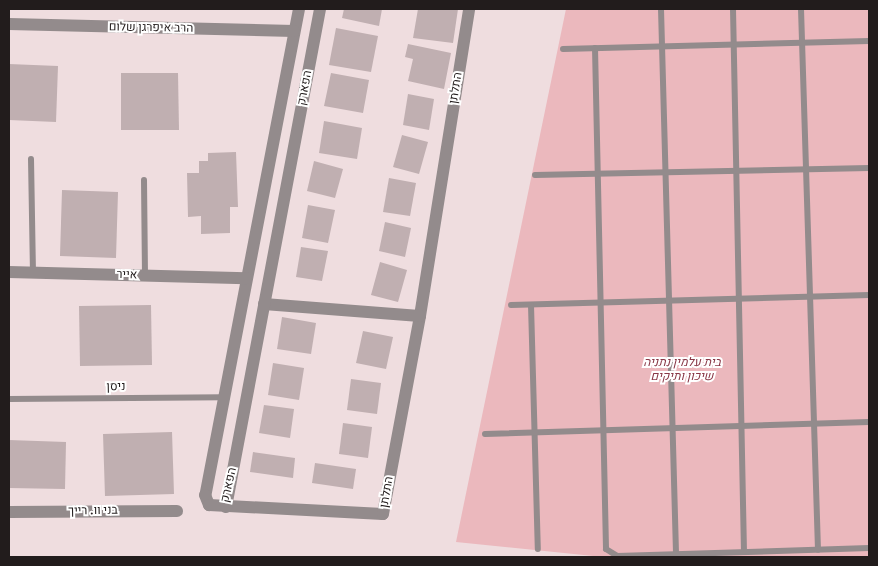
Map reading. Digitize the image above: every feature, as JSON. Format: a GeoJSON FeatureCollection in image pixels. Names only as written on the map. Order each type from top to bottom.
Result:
{"type":"FeatureCollection","features":[{"type":"Feature","properties":{"kind":"street","name":"הפארק"},"geometry":{"type":"LineString","coordinates":[[299,9],[223,396],[205,496],[209,506],[226,507],[320,9]]}},
{"type":"Feature","properties":{"kind":"street","name":"התלתן"},"geometry":{"type":"LineString","coordinates":[[226,507],[383,514],[420,316],[469,9]]}},
{"type":"Feature","properties":{"kind":"street","name":"הרב איפרגן שלום"},"geometry":{"type":"LineString","coordinates":[[9,24],[294,31]]}},
{"type":"Feature","properties":{"kind":"street","name":"אייר"},"geometry":{"type":"LineString","coordinates":[[9,272],[246,278]]}},
{"type":"Feature","properties":{"kind":"street"},"geometry":{"type":"LineString","coordinates":[[264,304],[420,316]]}},
{"type":"Feature","properties":{"kind":"street","name":"בני וו. רייך"},"geometry":{"type":"LineString","coordinates":[[9,512],[177,511]]}},
{"type":"Feature","properties":{"kind":"lane"},"geometry":{"type":"LineString","coordinates":[[662,9],[672,300],[672,427],[676,554]]}},
{"type":"Feature","properties":{"kind":"lane"},"geometry":{"type":"LineString","coordinates":[[733,9],[744,552]]}},
{"type":"Feature","properties":{"kind":"lane"},"geometry":{"type":"LineString","coordinates":[[801,9],[818,550]]}},
{"type":"Feature","properties":{"kind":"lane"},"geometry":{"type":"LineString","coordinates":[[563,50],[869,41]]}},
{"type":"Feature","properties":{"kind":"lane"},"geometry":{"type":"LineString","coordinates":[[595,48],[606,549],[612,556],[869,548]]}},
{"type":"Feature","properties":{"kind":"lane"},"geometry":{"type":"LineString","coordinates":[[30,159],[33,273]]}},
{"type":"Feature","properties":{"kind":"lane"},"geometry":{"type":"LineString","coordinates":[[535,175],[869,168]]}},
{"type":"Feature","properties":{"kind":"lane"},"geometry":{"type":"LineString","coordinates":[[144,180],[145,276]]}},
{"type":"Feature","properties":{"kind":"lane"},"geometry":{"type":"LineString","coordinates":[[510,305],[869,295]]}},
{"type":"Feature","properties":{"kind":"lane"},"geometry":{"type":"LineString","coordinates":[[531,305],[538,549]]}},
{"type":"Feature","properties":{"kind":"lane","name":"ניסן"},"geometry":{"type":"LineString","coordinates":[[9,399],[223,396]]}},
{"type":"Feature","properties":{"kind":"lane"},"geometry":{"type":"LineString","coordinates":[[485,434],[869,422]]}},
{"type":"Feature","properties":{"kind":"green space","name":"בית עלמין נתניה שיכון ותיקים"},"geometry":{"type":"Polygon","coordinates":[[[566,9],[869,9],[869,557],[603,557],[456,542],[566,9]]]}},
{"type":"Feature","properties":{"kind":"building"},"geometry":{"type":"Polygon","coordinates":[[[344,9],[382,9],[379,26],[342,18],[344,9]]]}},
{"type":"Feature","properties":{"kind":"building"},"geometry":{"type":"Polygon","coordinates":[[[418,9],[458,9],[453,43],[413,38],[418,9]]]}},
{"type":"Feature","properties":{"kind":"building"},"geometry":{"type":"Polygon","coordinates":[[[336,28],[378,36],[371,72],[329,65],[336,28]]]}},
{"type":"Feature","properties":{"kind":"building"},"geometry":{"type":"Polygon","coordinates":[[[408,44],[451,53],[444,89],[408,81],[413,59],[405,57],[408,44]]]}},
{"type":"Feature","properties":{"kind":"building"},"geometry":{"type":"Polygon","coordinates":[[[9,64],[58,66],[56,122],[9,120],[9,64]]]}},
{"type":"Feature","properties":{"kind":"building"},"geometry":{"type":"Polygon","coordinates":[[[121,73],[178,73],[179,130],[121,130],[121,73]]]}},
{"type":"Feature","properties":{"kind":"building"},"geometry":{"type":"Polygon","coordinates":[[[331,73],[369,80],[363,113],[324,106],[331,73]]]}},
{"type":"Feature","properties":{"kind":"building"},"geometry":{"type":"Polygon","coordinates":[[[408,94],[434,99],[429,130],[403,125],[408,94]]]}},
{"type":"Feature","properties":{"kind":"building"},"geometry":{"type":"Polygon","coordinates":[[[324,121],[362,128],[357,159],[319,153],[324,121]]]}},
{"type":"Feature","properties":{"kind":"building"},"geometry":{"type":"Polygon","coordinates":[[[402,135],[428,142],[419,174],[393,167],[402,135]]]}},
{"type":"Feature","properties":{"kind":"building"},"geometry":{"type":"Polygon","coordinates":[[[236,152],[238,207],[230,207],[230,233],[201,234],[201,216],[188,217],[187,173],[199,173],[199,161],[208,161],[208,153],[236,152]]]}},
{"type":"Feature","properties":{"kind":"building"},"geometry":{"type":"Polygon","coordinates":[[[314,161],[343,169],[335,198],[307,191],[314,161]]]}},
{"type":"Feature","properties":{"kind":"building"},"geometry":{"type":"Polygon","coordinates":[[[389,178],[416,183],[410,216],[383,212],[389,178]]]}},
{"type":"Feature","properties":{"kind":"building"},"geometry":{"type":"Polygon","coordinates":[[[62,190],[118,192],[116,258],[60,256],[62,190]]]}},
{"type":"Feature","properties":{"kind":"building"},"geometry":{"type":"Polygon","coordinates":[[[308,205],[335,210],[328,243],[302,238],[308,205]]]}},
{"type":"Feature","properties":{"kind":"building"},"geometry":{"type":"Polygon","coordinates":[[[385,222],[411,228],[405,257],[379,251],[385,222]]]}},
{"type":"Feature","properties":{"kind":"building"},"geometry":{"type":"Polygon","coordinates":[[[301,247],[328,251],[322,281],[296,277],[301,247]]]}},
{"type":"Feature","properties":{"kind":"building"},"geometry":{"type":"Polygon","coordinates":[[[380,262],[407,270],[398,302],[371,295],[380,262]]]}},
{"type":"Feature","properties":{"kind":"building"},"geometry":{"type":"Polygon","coordinates":[[[151,305],[152,365],[80,366],[79,306],[151,305]]]}},
{"type":"Feature","properties":{"kind":"building"},"geometry":{"type":"Polygon","coordinates":[[[282,317],[316,323],[311,354],[277,349],[282,317]]]}},
{"type":"Feature","properties":{"kind":"building"},"geometry":{"type":"Polygon","coordinates":[[[363,331],[393,337],[386,369],[356,363],[363,331]]]}},
{"type":"Feature","properties":{"kind":"building"},"geometry":{"type":"Polygon","coordinates":[[[273,363],[304,368],[299,400],[268,395],[273,363]]]}},
{"type":"Feature","properties":{"kind":"building"},"geometry":{"type":"Polygon","coordinates":[[[351,379],[381,383],[377,414],[347,410],[351,379]]]}},
{"type":"Feature","properties":{"kind":"building"},"geometry":{"type":"Polygon","coordinates":[[[264,405],[294,409],[290,438],[259,433],[264,405]]]}},
{"type":"Feature","properties":{"kind":"building"},"geometry":{"type":"Polygon","coordinates":[[[343,423],[372,427],[368,458],[339,454],[343,423]]]}},
{"type":"Feature","properties":{"kind":"building"},"geometry":{"type":"Polygon","coordinates":[[[172,432],[174,494],[105,496],[103,434],[172,432]]]}},
{"type":"Feature","properties":{"kind":"building"},"geometry":{"type":"Polygon","coordinates":[[[9,440],[66,442],[65,489],[9,488],[9,440]]]}},
{"type":"Feature","properties":{"kind":"building"},"geometry":{"type":"Polygon","coordinates":[[[253,452],[295,458],[293,478],[250,472],[253,452]]]}},
{"type":"Feature","properties":{"kind":"building"},"geometry":{"type":"Polygon","coordinates":[[[315,463],[356,469],[353,489],[312,483],[315,463]]]}}]}
